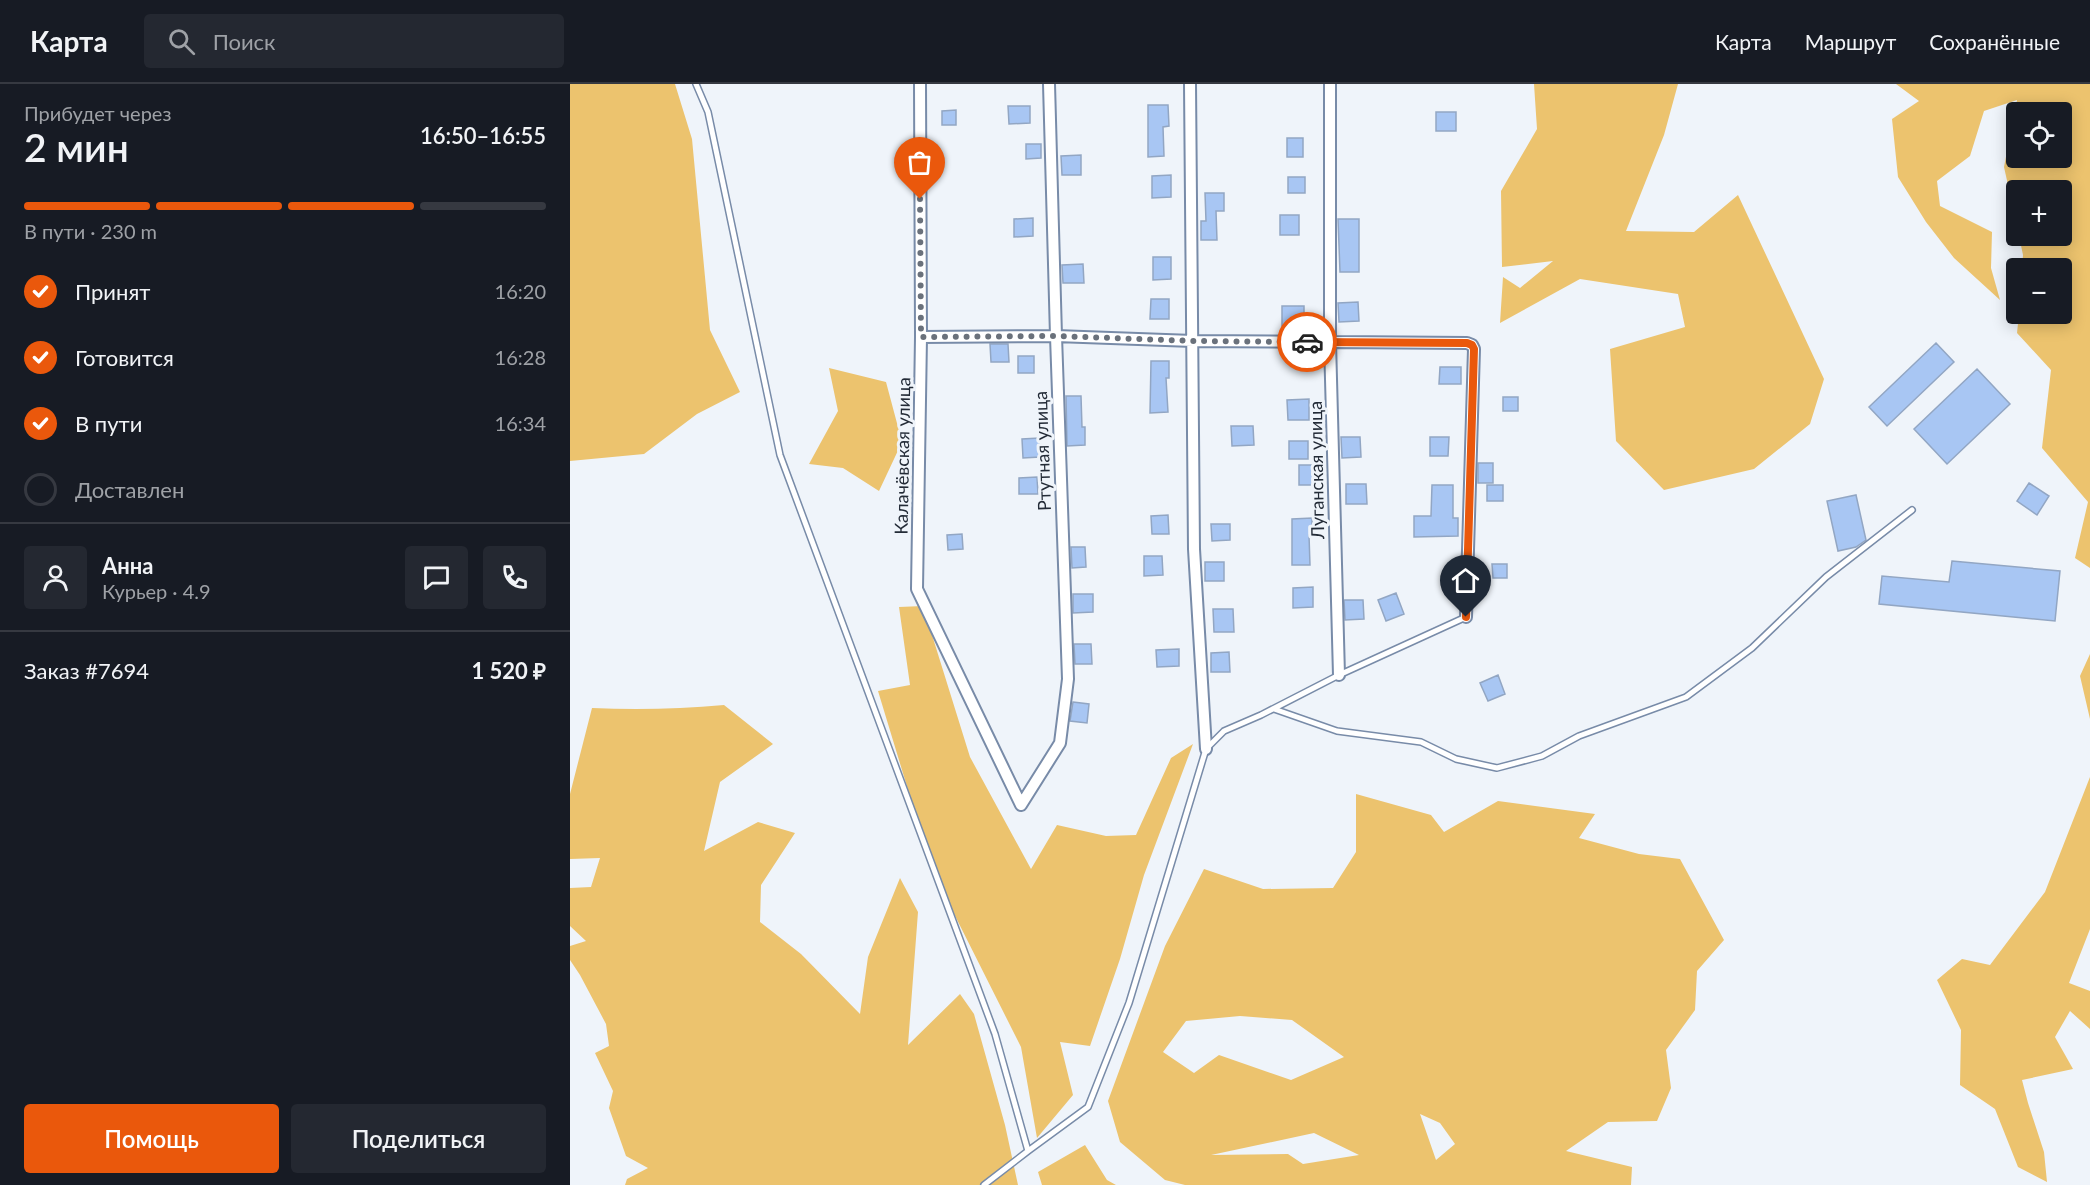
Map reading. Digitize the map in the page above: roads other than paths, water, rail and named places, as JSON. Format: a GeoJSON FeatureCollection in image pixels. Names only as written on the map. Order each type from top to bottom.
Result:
{"type":"FeatureCollection","features":[{"type":"Feature","properties":{"kind":"street","name":"Калачёвская улица"},"geometry":{"type":"LineString","coordinates":[[920,84],[921,337],[917,588],[1021,805]]}},
{"type":"Feature","properties":{"kind":"street","name":"Ртутная улица"},"geometry":{"type":"LineString","coordinates":[[1021,805],[1060,743],[1068,679],[1049,84]]}},
{"type":"Feature","properties":{"kind":"street"},"geometry":{"type":"LineString","coordinates":[[1190,84],[1194,549],[1206,749]]}},
{"type":"Feature","properties":{"kind":"street","name":"Луганская улица"},"geometry":{"type":"LineString","coordinates":[[1330,84],[1330,342],[1339,675]]}},
{"type":"Feature","properties":{"kind":"street"},"geometry":{"type":"LineString","coordinates":[[921,337],[1056,336],[1193,341],[1467,343],[1472,345],[1474,349],[1466,617]]}},
{"type":"Feature","properties":{"kind":"lane"},"geometry":{"type":"LineString","coordinates":[[696,84],[708,112],[780,455],[995,1034],[1028,1151]]}},
{"type":"Feature","properties":{"kind":"lane"},"geometry":{"type":"LineString","coordinates":[[1274,709],[1337,731],[1421,742],[1456,759],[1497,768],[1542,756],[1579,736],[1686,697],[1752,648],[1826,577],[1912,510]]}},
{"type":"Feature","properties":{"kind":"lane"},"geometry":{"type":"LineString","coordinates":[[984,1185],[1088,1107],[1129,1003],[1206,749],[1224,731],[1466,617]]}}]}
